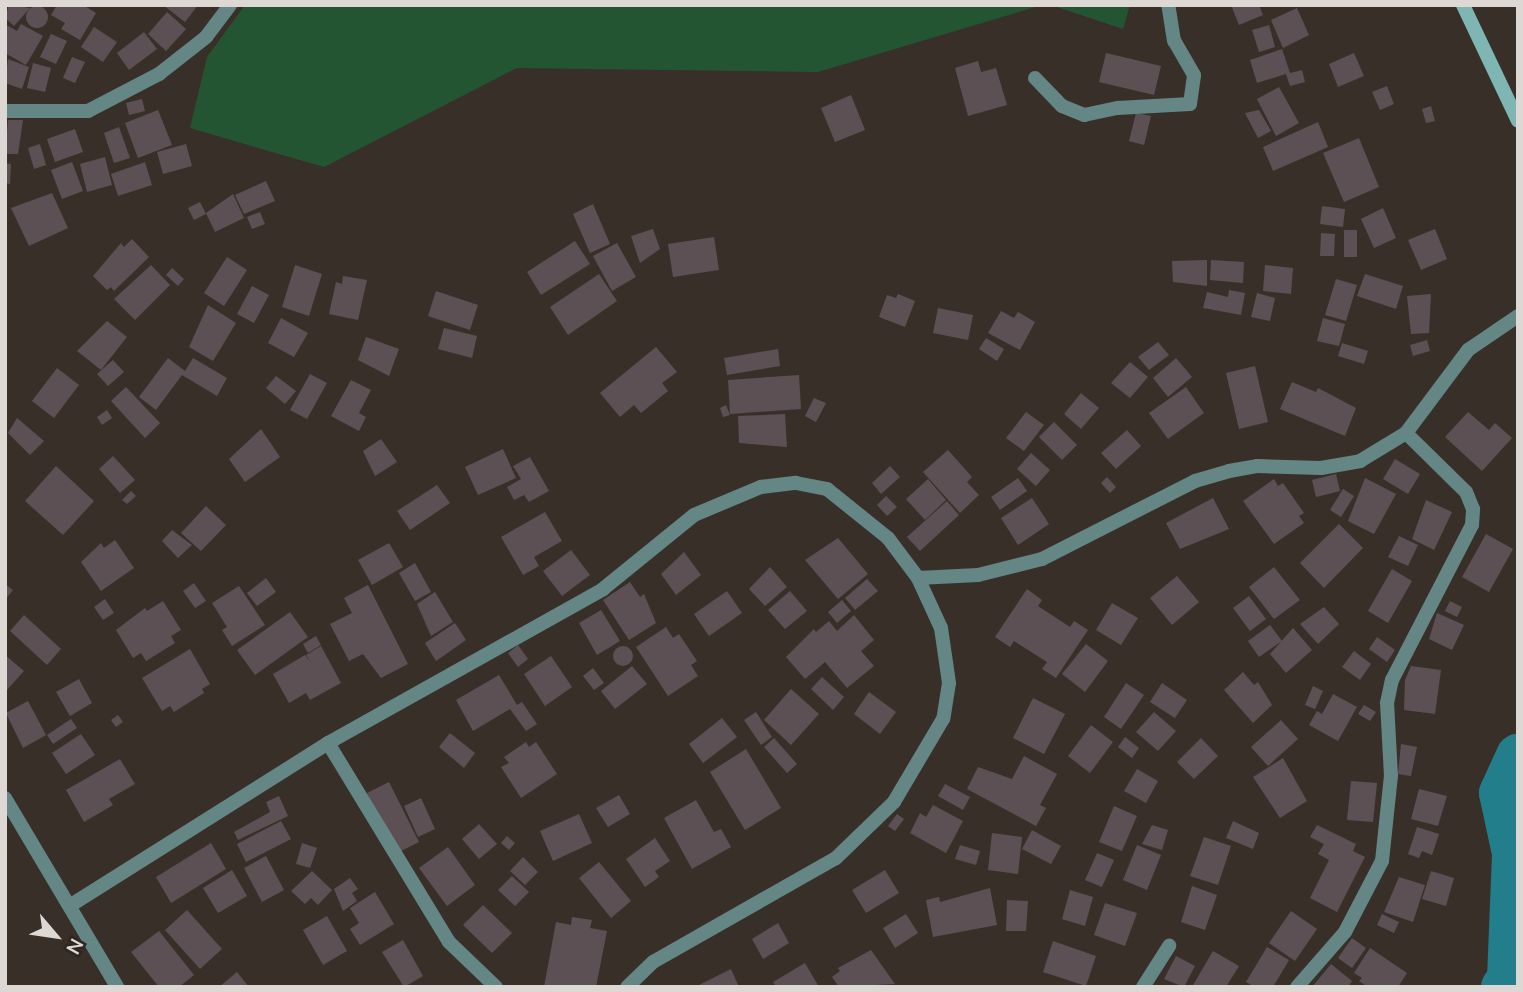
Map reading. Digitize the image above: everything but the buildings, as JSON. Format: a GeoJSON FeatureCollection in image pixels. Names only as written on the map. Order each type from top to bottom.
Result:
{"type":"FeatureCollection","features":[{"type":"Feature","properties":{"kind":"street"},"geometry":{"type":"LineString","coordinates":[[5,111],[88,111],[159,74],[206,37],[230,5]]}},
{"type":"Feature","properties":{"kind":"street"},"geometry":{"type":"LineString","coordinates":[[1035,78],[1062,106],[1084,115],[1118,108],[1191,104],[1194,75],[1174,41],[1168,5]]}},
{"type":"Feature","properties":{"kind":"street"},"geometry":{"type":"LineString","coordinates":[[1463,5],[1518,121]]}},
{"type":"Feature","properties":{"kind":"street"},"geometry":{"type":"LineString","coordinates":[[918,578],[978,575],[1042,559],[1195,481],[1257,466],[1321,468],[1360,461],[1406,433],[1468,350],[1518,316]]}},
{"type":"Feature","properties":{"kind":"street"},"geometry":{"type":"LineString","coordinates":[[1297,987],[1345,932],[1382,860],[1391,776],[1387,703],[1392,680],[1472,525],[1473,509],[1466,492],[1406,433]]}},
{"type":"Feature","properties":{"kind":"street"},"geometry":{"type":"LineString","coordinates":[[71,905],[328,743],[603,589],[694,515],[761,487],[796,483],[827,489],[888,538],[918,578],[941,628],[949,683],[943,719],[894,802],[836,858],[653,962],[627,987]]}},
{"type":"Feature","properties":{"kind":"street"},"geometry":{"type":"LineString","coordinates":[[328,743],[449,942],[496,987]]}},
{"type":"Feature","properties":{"kind":"street"},"geometry":{"type":"LineString","coordinates":[[5,798],[71,905],[117,987]]}},
{"type":"Feature","properties":{"kind":"street"},"geometry":{"type":"LineString","coordinates":[[1143,987],[1169,946]]}},
{"type":"Feature","properties":{"kind":"green space"},"geometry":{"type":"Polygon","coordinates":[[[245,5],[1042,5],[818,72],[517,68],[324,167],[190,128],[207,57],[245,5]]]}},
{"type":"Feature","properties":{"kind":"green space"},"geometry":{"type":"Polygon","coordinates":[[[1051,5],[1130,5],[1123,29],[1051,5]]]}},
{"type":"Feature","properties":{"kind":"waterway"},"geometry":{"type":"LineString","coordinates":[[1503,987],[1509,979],[1514,853],[1501,793],[1518,756]]}}]}
